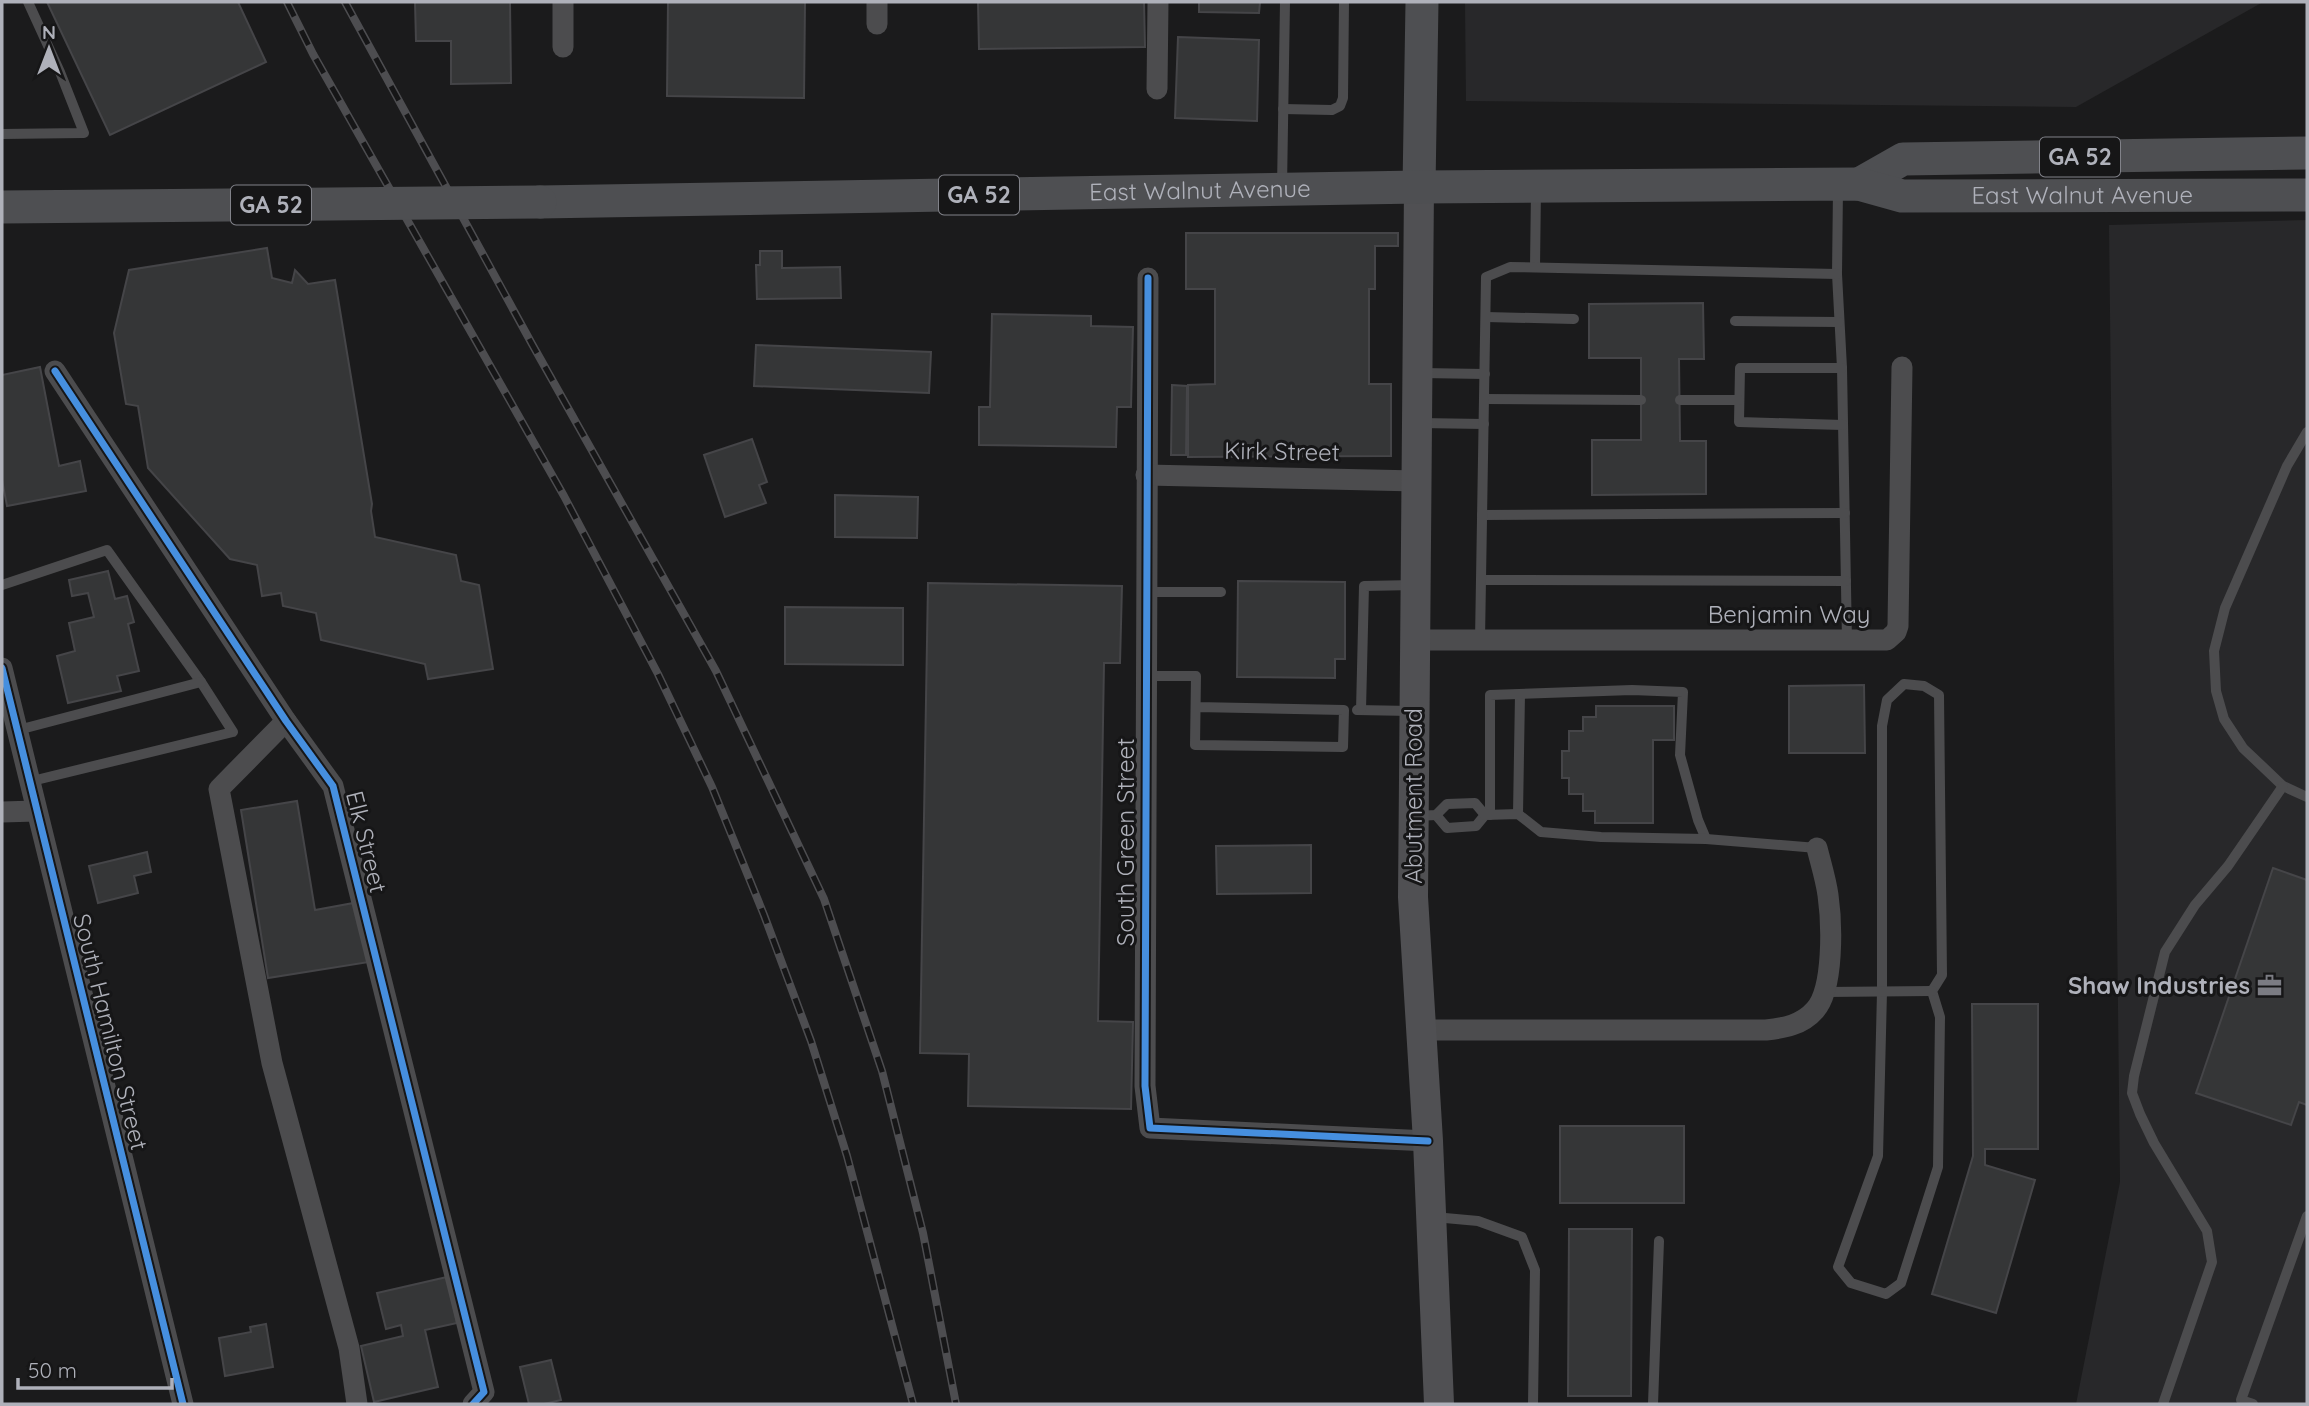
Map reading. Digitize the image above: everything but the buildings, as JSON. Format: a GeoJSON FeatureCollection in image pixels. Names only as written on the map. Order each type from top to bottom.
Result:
{"type":"FeatureCollection","features":[{"type":"Feature","properties":{"kind":"main road"},"geometry":{"type":"LineString","coordinates":[[1419,187],[1422,2]]}},
{"type":"Feature","properties":{"kind":"main road","name":"East Walnut Avenue"},"geometry":{"type":"LineString","coordinates":[[1848,184],[1903,159],[2307,153]]}},
{"type":"Feature","properties":{"kind":"main road","name":"East Walnut Avenue"},"geometry":{"type":"LineString","coordinates":[[2,208],[1419,187],[1848,184],[1902,196],[2307,195]]}},
{"type":"Feature","properties":{"kind":"main road","name":"Abutment Road"},"geometry":{"type":"LineString","coordinates":[[1419,187],[1415,711],[1425,815],[1413,897],[1428,1141],[1439,1404]]}},
{"type":"Feature","properties":{"kind":"street"},"geometry":{"type":"LineString","coordinates":[[562,2],[563,47]]}},
{"type":"Feature","properties":{"kind":"street"},"geometry":{"type":"LineString","coordinates":[[877,2],[877,24]]}},
{"type":"Feature","properties":{"kind":"street"},"geometry":{"type":"LineString","coordinates":[[1157,89],[1158,2]]}},
{"type":"Feature","properties":{"kind":"street","name":"South Green Street"},"geometry":{"type":"LineString","coordinates":[[1147,278],[1145,1086],[1150,1128],[1428,1141]]}},
{"type":"Feature","properties":{"kind":"street","name":"Benjamin Way"},"geometry":{"type":"LineString","coordinates":[[1415,640],[1887,640],[1896,632],[1898,626],[1902,368]]}},
{"type":"Feature","properties":{"kind":"street","name":"Elk Street"},"geometry":{"type":"LineString","coordinates":[[55,371],[286,721],[333,786],[478,1398]]}},
{"type":"Feature","properties":{"kind":"street","name":"Kirk Street"},"geometry":{"type":"LineString","coordinates":[[1146,475],[1417,481]]}},
{"type":"Feature","properties":{"kind":"street","name":"South Hamilton Street"},"geometry":{"type":"LineString","coordinates":[[2,668],[183,1404]]}},
{"type":"Feature","properties":{"kind":"street"},"geometry":{"type":"LineString","coordinates":[[286,721],[219,789],[272,1063],[349,1348],[357,1404]]}},
{"type":"Feature","properties":{"kind":"street"},"geometry":{"type":"LineString","coordinates":[[2,812],[36,811]]}},
{"type":"Feature","properties":{"kind":"street"},"geometry":{"type":"LineString","coordinates":[[1420,1030],[1766,1030],[1799,1022],[1813,1013],[1823,999],[1830,962],[1828,896],[1817,848]]}},
{"type":"Feature","properties":{"kind":"lane"},"geometry":{"type":"LineString","coordinates":[[2,134],[84,133],[28,2]]}},
{"type":"Feature","properties":{"kind":"lane"},"geometry":{"type":"LineString","coordinates":[[1282,190],[1285,2]]}},
{"type":"Feature","properties":{"kind":"lane"},"geometry":{"type":"LineString","coordinates":[[1283,109],[1332,110],[1340,106],[1343,98],[1344,2]]}},
{"type":"Feature","properties":{"kind":"lane"},"geometry":{"type":"LineString","coordinates":[[1847,641],[1842,368],[1837,274],[1848,184]]}},
{"type":"Feature","properties":{"kind":"lane"},"geometry":{"type":"LineString","coordinates":[[1535,267],[1536,186]]}},
{"type":"Feature","properties":{"kind":"lane"},"geometry":{"type":"LineString","coordinates":[[1480,640],[1486,277],[1510,267],[1837,274]]}},
{"type":"Feature","properties":{"kind":"lane"},"geometry":{"type":"LineString","coordinates":[[1486,317],[1574,319]]}},
{"type":"Feature","properties":{"kind":"lane"},"geometry":{"type":"LineString","coordinates":[[1735,321],[1839,322]]}},
{"type":"Feature","properties":{"kind":"lane"},"geometry":{"type":"LineString","coordinates":[[1842,368],[1740,368],[1739,422],[1843,425]]}},
{"type":"Feature","properties":{"kind":"lane"},"geometry":{"type":"LineString","coordinates":[[1418,373],[1485,374]]}},
{"type":"Feature","properties":{"kind":"lane"},"geometry":{"type":"LineString","coordinates":[[1485,399],[1641,400]]}},
{"type":"Feature","properties":{"kind":"lane"},"geometry":{"type":"LineString","coordinates":[[1680,400],[1739,400]]}},
{"type":"Feature","properties":{"kind":"lane"},"geometry":{"type":"LineString","coordinates":[[1418,423],[1484,424]]}},
{"type":"Feature","properties":{"kind":"lane"},"geometry":{"type":"LineString","coordinates":[[2307,432],[2287,466],[2225,608],[2214,651],[2216,691],[2224,719],[2244,748],[2283,786],[2307,797]]}},
{"type":"Feature","properties":{"kind":"lane"},"geometry":{"type":"LineString","coordinates":[[1482,515],[1844,513]]}},
{"type":"Feature","properties":{"kind":"lane"},"geometry":{"type":"LineString","coordinates":[[2,585],[107,550],[201,682],[233,732],[29,782]]}},
{"type":"Feature","properties":{"kind":"lane"},"geometry":{"type":"LineString","coordinates":[[1481,580],[1846,581]]}},
{"type":"Feature","properties":{"kind":"lane"},"geometry":{"type":"LineString","coordinates":[[1361,710],[1364,586],[1416,585]]}},
{"type":"Feature","properties":{"kind":"lane"},"geometry":{"type":"LineString","coordinates":[[1145,592],[1221,592]]}},
{"type":"Feature","properties":{"kind":"lane"},"geometry":{"type":"LineString","coordinates":[[1146,676],[1196,676],[1195,745],[1343,747],[1344,710]]}},
{"type":"Feature","properties":{"kind":"lane"},"geometry":{"type":"LineString","coordinates":[[18,730],[201,682]]}},
{"type":"Feature","properties":{"kind":"lane"},"geometry":{"type":"LineString","coordinates":[[1904,684],[1924,686],[1939,695],[1942,975],[1933,991],[1940,1017],[1938,1167],[1901,1283],[1886,1294],[1851,1283],[1838,1267],[1878,1156],[1882,992],[1882,726],[1887,699],[1904,684]]}},
{"type":"Feature","properties":{"kind":"lane"},"geometry":{"type":"LineString","coordinates":[[1425,815],[1447,828],[1476,826],[1487,815],[1490,695],[1632,690],[1683,692],[1680,755],[1706,839]]}},
{"type":"Feature","properties":{"kind":"lane"},"geometry":{"type":"LineString","coordinates":[[1518,814],[1520,694]]}},
{"type":"Feature","properties":{"kind":"lane"},"geometry":{"type":"LineString","coordinates":[[1196,707],[1415,711]]}},
{"type":"Feature","properties":{"kind":"lane"},"geometry":{"type":"LineString","coordinates":[[2163,1404],[2212,1262],[2207,1231],[2154,1143],[2140,1114],[2132,1093],[2133,1076],[2165,952],[2195,905],[2228,866],[2283,786]]}},
{"type":"Feature","properties":{"kind":"lane"},"geometry":{"type":"LineString","coordinates":[[1425,815],[1447,804],[1475,803],[1487,815],[1518,814],[1541,832],[1706,839],[1817,848]]}},
{"type":"Feature","properties":{"kind":"lane"},"geometry":{"type":"LineString","coordinates":[[1826,992],[1933,991]]}},
{"type":"Feature","properties":{"kind":"lane"},"geometry":{"type":"LineString","coordinates":[[1431,1216],[1478,1221],[1522,1237],[1535,1270],[1533,1404]]}},
{"type":"Feature","properties":{"kind":"lane"},"geometry":{"type":"LineString","coordinates":[[2253,1404],[2241,1400],[2307,1216]]}},
{"type":"Feature","properties":{"kind":"lane"},"geometry":{"type":"LineString","coordinates":[[1653,1404],[1659,1241]]}},
{"type":"Feature","properties":{"kind":"shaded area"},"geometry":{"type":"Polygon","coordinates":[[[1465,2],[2263,2],[2076,107],[1466,101],[1465,2]]]}},
{"type":"Feature","properties":{"kind":"shaded area"},"geometry":{"type":"Polygon","coordinates":[[[2307,220],[2307,1404],[2076,1404],[2120,1182],[2109,225],[2307,220]]]}},
{"type":"Feature","properties":{"kind":"railway"},"geometry":{"type":"LineString","coordinates":[[287,2],[313,54],[564,496],[658,674],[712,787],[811,1041],[847,1156],[913,1404]]}},
{"type":"Feature","properties":{"kind":"railway"},"geometry":{"type":"LineString","coordinates":[[345,2],[532,344],[716,671],[824,899],[882,1071],[923,1233],[956,1404]]}},
{"type":"Feature","properties":{"kind":"cycle path"},"geometry":{"type":"LineString","coordinates":[[1148,278],[1145,1086],[1150,1128],[1428,1141]]}},
{"type":"Feature","properties":{"kind":"cycle path"},"geometry":{"type":"LineString","coordinates":[[55,371],[286,721],[333,786],[484,1392],[473,1404]]}},
{"type":"Feature","properties":{"kind":"cycle path"},"geometry":{"type":"LineString","coordinates":[[2,668],[183,1404]]}},
{"type":"Feature","properties":{"kind":"place","name":"Shaw Industries"},"geometry":{"type":"Point","coordinates":[2270,986]}}]}
